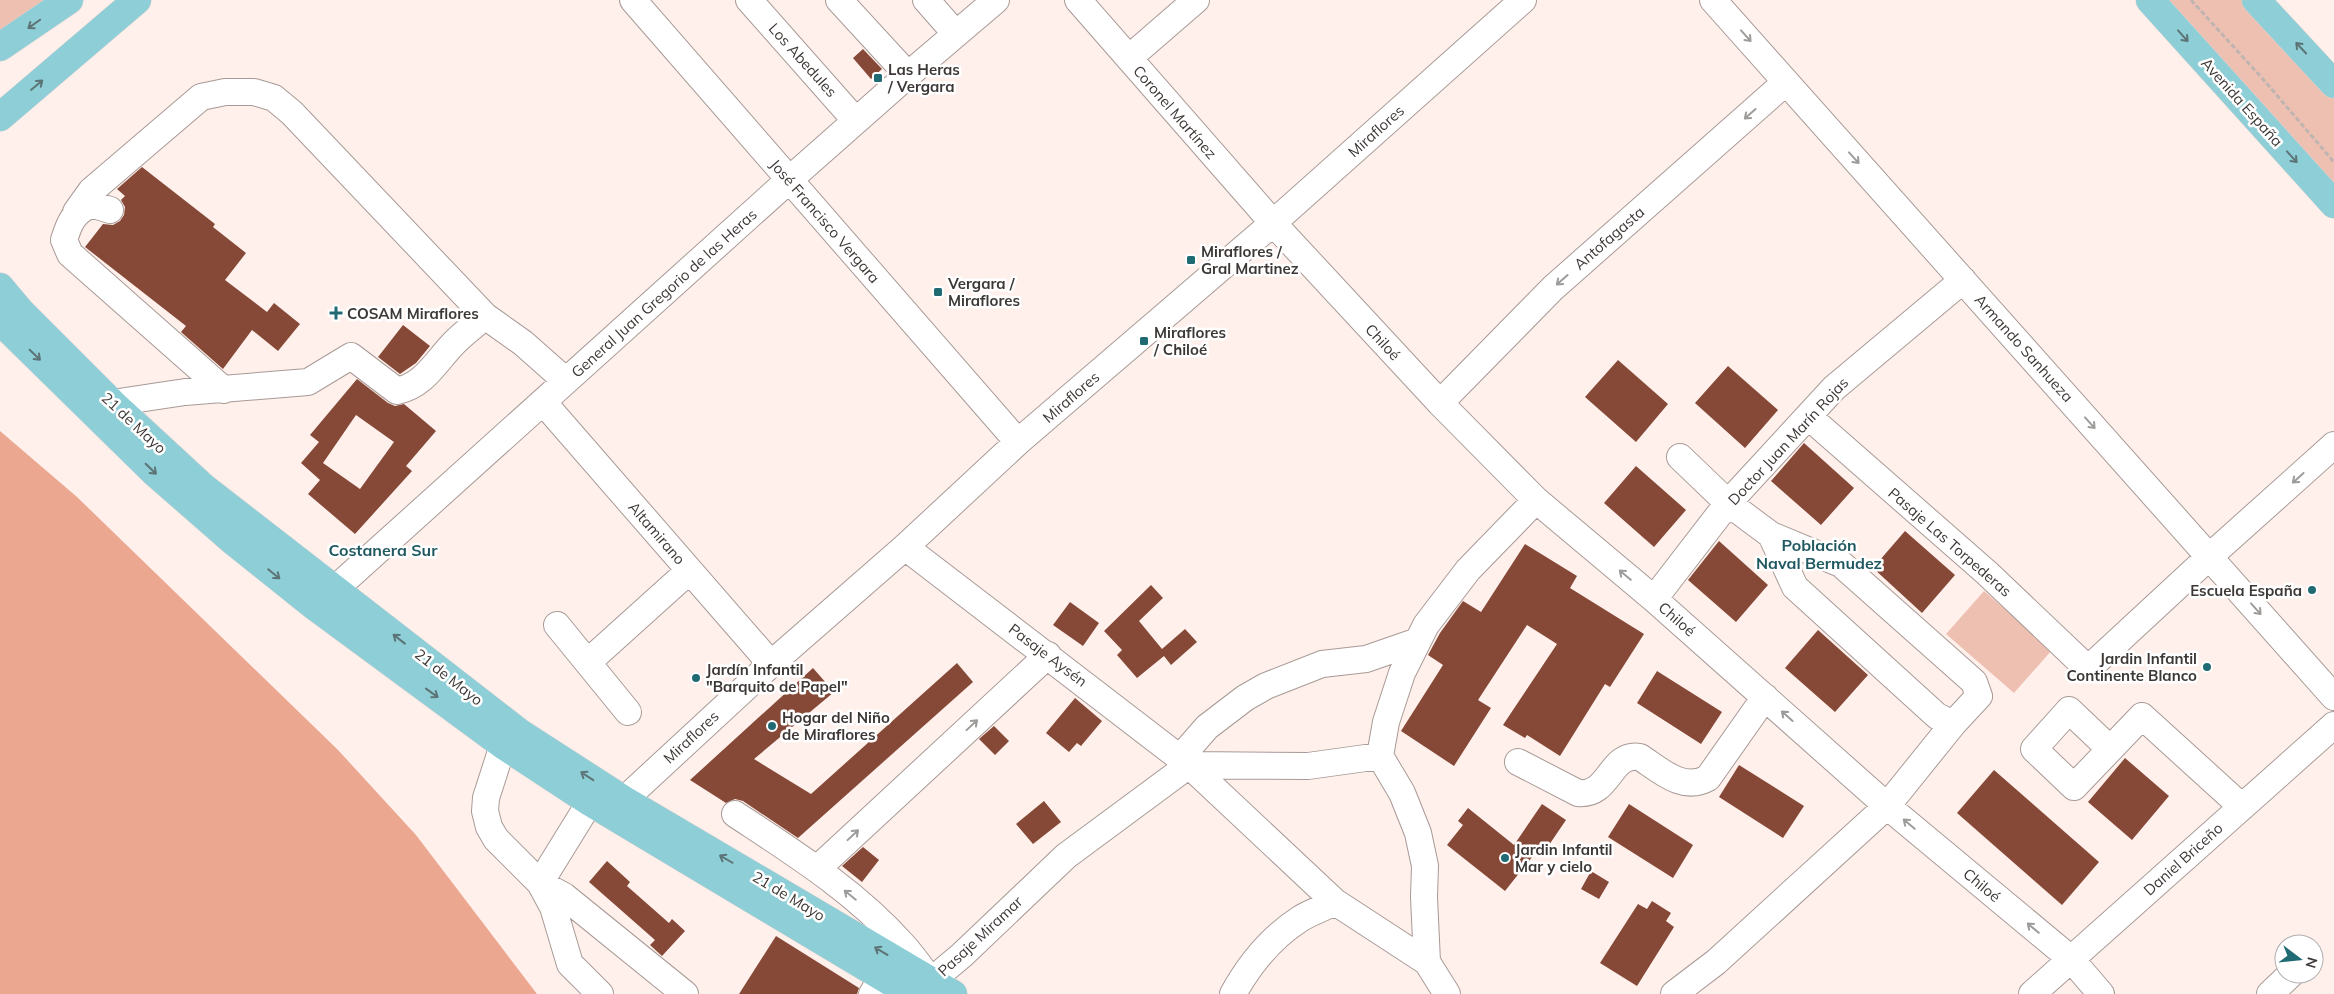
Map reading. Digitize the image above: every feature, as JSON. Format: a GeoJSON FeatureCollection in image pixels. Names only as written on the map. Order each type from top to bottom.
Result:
{"type":"FeatureCollection","features":[{"type":"Feature","properties":{"kind":"main road"},"geometry":{"type":"LineString","coordinates":[[0,117],[137,0]]}},
{"type":"Feature","properties":{"kind":"main road","name":"Avenida España"},"geometry":{"type":"LineString","coordinates":[[2150,0],[2334,204]]}},
{"type":"Feature","properties":{"kind":"main road"},"geometry":{"type":"LineString","coordinates":[[2265,3],[2334,84]]}},
{"type":"Feature","properties":{"kind":"main road"},"geometry":{"type":"LineString","coordinates":[[0,47],[63,4],[74,12],[83,23],[82,47]]}},
{"type":"Feature","properties":{"kind":"main road","name":"21 de Mayo"},"geometry":{"type":"LineString","coordinates":[[0,287],[21,312],[112,403],[203,487],[520,733],[624,800],[931,990]]}},
{"type":"Feature","properties":{"kind":"main road","name":"21 de Mayo"},"geometry":{"type":"LineString","coordinates":[[0,321],[154,472],[233,541],[313,605],[503,745],[877,986],[931,990]]}},
{"type":"Feature","properties":{"kind":"street","name":"Los Abedules"},"geometry":{"type":"LineString","coordinates":[[749,0],[856,121]]}},
{"type":"Feature","properties":{"kind":"street"},"geometry":{"type":"LineString","coordinates":[[839,0],[908,75]]}},
{"type":"Feature","properties":{"kind":"street"},"geometry":{"type":"LineString","coordinates":[[926,0],[956,34]]}},
{"type":"Feature","properties":{"kind":"street","name":"General Juan Gregorio de las Heras"},"geometry":{"type":"LineString","coordinates":[[335,589],[856,121],[996,0]]}},
{"type":"Feature","properties":{"kind":"street","name":"Coronel Martínez"},"geometry":{"type":"LineString","coordinates":[[1078,0],[1273,223]]}},
{"type":"Feature","properties":{"kind":"street"},"geometry":{"type":"LineString","coordinates":[[1129,58],[1196,0]]}},
{"type":"Feature","properties":{"kind":"street","name":"Miraflores"},"geometry":{"type":"LineString","coordinates":[[624,800],[770,664],[905,547],[1018,442],[1273,223],[1523,0]]}},
{"type":"Feature","properties":{"kind":"street","name":"Armando Sanhueza"},"geometry":{"type":"LineString","coordinates":[[1713,0],[2334,697]]}},
{"type":"Feature","properties":{"kind":"street","name":"José Francisco Vergara"},"geometry":{"type":"LineString","coordinates":[[644,4],[790,180],[1018,442]]}},
{"type":"Feature","properties":{"kind":"street","name":"Antofagasta"},"geometry":{"type":"LineString","coordinates":[[1440,403],[1553,288],[1786,82]]}},
{"type":"Feature","properties":{"kind":"street"},"geometry":{"type":"LineString","coordinates":[[224,390],[70,254],[64,240],[76,212],[91,191],[201,97],[225,92],[254,92],[274,98],[292,113],[485,316],[523,343],[566,382]]}},
{"type":"Feature","properties":{"kind":"street"},"geometry":{"type":"LineString","coordinates":[[76,212],[91,204],[110,210]]}},
{"type":"Feature","properties":{"kind":"street","name":"Chiloé"},"geometry":{"type":"LineString","coordinates":[[1273,223],[1440,403],[1536,500],[1654,599],[1887,806],[2071,959],[2102,994]]}},
{"type":"Feature","properties":{"kind":"street","name":"Doctor Juan Marín Rojas"},"geometry":{"type":"LineString","coordinates":[[1654,599],[1728,503],[1834,388],[1963,280]]}},
{"type":"Feature","properties":{"kind":"street"},"geometry":{"type":"LineString","coordinates":[[112,403],[184,392],[308,382],[351,356],[397,391],[408,389],[427,376],[454,343],[485,316]]}},
{"type":"Feature","properties":{"kind":"street","name":"Altamirano"},"geometry":{"type":"LineString","coordinates":[[543,402],[770,664]]}},
{"type":"Feature","properties":{"kind":"street","name":"Pasaje Las Torpederas"},"geometry":{"type":"LineString","coordinates":[[1809,417],[1988,573],[2088,669],[2209,557]]}},
{"type":"Feature","properties":{"kind":"street"},"geometry":{"type":"LineString","coordinates":[[2209,557],[2334,445]]}},
{"type":"Feature","properties":{"kind":"street"},"geometry":{"type":"LineString","coordinates":[[1674,994],[1716,962],[1887,806],[1953,724],[1979,696],[1974,682],[1841,564],[1771,535],[1728,503],[1680,457]]}},
{"type":"Feature","properties":{"kind":"street"},"geometry":{"type":"LineString","coordinates":[[1447,994],[1427,962],[1424,897],[1425,866],[1418,833],[1402,793],[1380,756],[1386,722],[1402,673],[1426,626],[1468,570],[1536,500]]}},
{"type":"Feature","properties":{"kind":"street"},"geometry":{"type":"LineString","coordinates":[[1771,535],[1795,587],[1937,716],[1953,724]]}},
{"type":"Feature","properties":{"kind":"street","name":"Pasaje Aysén"},"geometry":{"type":"LineString","coordinates":[[905,547],[1185,761],[1335,902],[1427,962]]}},
{"type":"Feature","properties":{"kind":"street"},"geometry":{"type":"LineString","coordinates":[[588,662],[689,570]]}},
{"type":"Feature","properties":{"kind":"street"},"geometry":{"type":"LineString","coordinates":[[557,625],[628,712]]}},
{"type":"Feature","properties":{"kind":"street","name":"Pasaje Miramar"},"geometry":{"type":"LineString","coordinates":[[735,814],[818,868],[866,908],[904,945],[931,990],[962,955],[1066,856],[1185,761],[1207,727],[1226,712],[1275,681],[1322,664],[1366,659],[1418,641]]}},
{"type":"Feature","properties":{"kind":"street"},"geometry":{"type":"LineString","coordinates":[[818,868],[1048,655]]}},
{"type":"Feature","properties":{"kind":"street"},"geometry":{"type":"LineString","coordinates":[[1518,762],[1578,793],[1597,789],[1619,762],[1635,756],[1640,757],[1679,782],[1695,784],[1708,778],[1765,698]]}},
{"type":"Feature","properties":{"kind":"street"},"geometry":{"type":"LineString","coordinates":[[2110,748],[2142,716],[2242,807]]}},
{"type":"Feature","properties":{"kind":"street","name":"Daniel Briceño"},"geometry":{"type":"LineString","coordinates":[[2032,994],[2334,725]]}},
{"type":"Feature","properties":{"kind":"street"},"geometry":{"type":"LineString","coordinates":[[503,745],[486,798],[485,811],[489,827],[496,840],[540,883],[564,896],[685,994]]}},
{"type":"Feature","properties":{"kind":"street"},"geometry":{"type":"LineString","coordinates":[[1185,761],[1308,766],[1380,756]]}},
{"type":"Feature","properties":{"kind":"street"},"geometry":{"type":"LineString","coordinates":[[540,883],[590,802]]}},
{"type":"Feature","properties":{"kind":"street"},"geometry":{"type":"LineString","coordinates":[[540,883],[553,907],[570,964],[600,994]]}},
{"type":"Feature","properties":{"kind":"street"},"geometry":{"type":"LineString","coordinates":[[1233,994],[1241,980],[1274,939],[1301,919],[1335,902]]}},
{"type":"Feature","properties":{"kind":"street"},"geometry":{"type":"LineString","coordinates":[[2270,994],[2280,984]]}},
{"type":"Feature","properties":{"kind":"path"},"geometry":{"type":"LineString","coordinates":[[2191,0],[2262,78],[2334,162]]}},
{"type":"Feature","properties":{"kind":"shaded area"},"geometry":{"type":"Polygon","coordinates":[[[0,0],[46,0],[0,31],[0,0]]]}},
{"type":"Feature","properties":{"kind":"shaded area"},"geometry":{"type":"Polygon","coordinates":[[[2167,0],[2249,0],[2334,91],[2334,187],[2167,0]]]}},
{"type":"Feature","properties":{"kind":"shaded area"},"geometry":{"type":"Polygon","coordinates":[[[0,431],[77,497],[338,750],[416,835],[537,994],[0,994],[0,431]]]}},
{"type":"Feature","properties":{"kind":"shaded area"},"geometry":{"type":"Polygon","coordinates":[[[1984,591],[2052,650],[2014,693],[1946,634],[1984,591]]]}},
{"type":"Feature","properties":{"kind":"building"},"geometry":{"type":"Polygon","coordinates":[[[863,49],[882,69],[871,79],[853,58],[863,49]]]}},
{"type":"Feature","properties":{"kind":"building"},"geometry":{"type":"Polygon","coordinates":[[[142,167],[215,224],[213,227],[246,253],[225,280],[267,312],[274,303],[300,324],[278,351],[252,330],[223,369],[181,332],[186,326],[85,247],[103,224],[113,225],[120,221],[124,215],[125,207],[121,200],[125,196],[117,189],[142,167]]]}},
{"type":"Feature","properties":{"kind":"building"},"geometry":{"type":"Polygon","coordinates":[[[403,325],[430,346],[416,363],[400,374],[378,357],[403,325]]]}},
{"type":"Feature","properties":{"kind":"building"},"geometry":{"type":"Polygon","coordinates":[[[1618,360],[1668,404],[1636,442],[1585,397],[1618,360]]]}},
{"type":"Feature","properties":{"kind":"building"},"geometry":{"type":"Polygon","coordinates":[[[1728,366],[1778,410],[1745,448],[1695,403],[1728,366]]]}},
{"type":"Feature","properties":{"kind":"building"},"geometry":{"type":"Polygon","coordinates":[[[357,379],[388,403],[395,406],[404,404],[436,431],[406,466],[412,471],[355,534],[308,494],[320,480],[301,463],[319,442],[310,435],[357,379]],[[356,415],[323,463],[360,489],[394,442],[356,415]]]}},
{"type":"Feature","properties":{"kind":"building"},"geometry":{"type":"Polygon","coordinates":[[[1804,443],[1854,488],[1821,525],[1771,481],[1804,443]]]}},
{"type":"Feature","properties":{"kind":"building"},"geometry":{"type":"Polygon","coordinates":[[[1636,466],[1686,510],[1654,547],[1604,503],[1636,466]]]}},
{"type":"Feature","properties":{"kind":"building"},"geometry":{"type":"Polygon","coordinates":[[[1905,531],[1955,575],[1922,613],[1873,568],[1905,531]]]}},
{"type":"Feature","properties":{"kind":"building"},"geometry":{"type":"Polygon","coordinates":[[[1719,541],[1768,585],[1736,622],[1688,580],[1719,541]]]}},
{"type":"Feature","properties":{"kind":"building"},"geometry":{"type":"Polygon","coordinates":[[[1525,544],[1577,576],[1570,588],[1644,634],[1610,687],[1605,684],[1560,756],[1527,735],[1525,738],[1503,725],[1557,644],[1527,625],[1478,700],[1491,708],[1454,766],[1401,731],[1443,665],[1428,655],[1440,633],[1463,601],[1481,612],[1525,544]]]}},
{"type":"Feature","properties":{"kind":"building"},"geometry":{"type":"Polygon","coordinates":[[[1151,585],[1163,598],[1139,621],[1162,649],[1185,629],[1197,642],[1171,665],[1164,656],[1137,678],[1117,655],[1122,650],[1104,631],[1151,585]]]}},
{"type":"Feature","properties":{"kind":"building"},"geometry":{"type":"Polygon","coordinates":[[[1070,602],[1099,623],[1083,646],[1053,625],[1070,602]]]}},
{"type":"Feature","properties":{"kind":"building"},"geometry":{"type":"Polygon","coordinates":[[[1818,630],[1868,675],[1835,712],[1785,668],[1818,630]]]}},
{"type":"Feature","properties":{"kind":"building","name":"Hogar del Niño de Miraflores"},"geometry":{"type":"Polygon","coordinates":[[[957,663],[973,682],[798,838],[743,801],[735,799],[726,803],[690,780],[813,668],[834,692],[754,759],[811,794],[957,663]]]}},
{"type":"Feature","properties":{"kind":"building"},"geometry":{"type":"Polygon","coordinates":[[[1657,671],[1722,712],[1701,744],[1637,703],[1657,671]]]}},
{"type":"Feature","properties":{"kind":"building"},"geometry":{"type":"Polygon","coordinates":[[[1075,698],[1102,721],[1081,746],[1077,743],[1069,752],[1046,733],[1075,698]]]}},
{"type":"Feature","properties":{"kind":"building"},"geometry":{"type":"Polygon","coordinates":[[[994,726],[1009,741],[995,755],[979,739],[994,726]]]}},
{"type":"Feature","properties":{"kind":"building"},"geometry":{"type":"Polygon","coordinates":[[[2125,758],[2169,796],[2132,840],[2088,802],[2125,758]]]}},
{"type":"Feature","properties":{"kind":"building"},"geometry":{"type":"Polygon","coordinates":[[[1739,765],[1804,806],[1783,838],[1719,797],[1739,765]]]}},
{"type":"Feature","properties":{"kind":"building"},"geometry":{"type":"Polygon","coordinates":[[[1994,770],[2099,862],[2062,905],[1957,813],[1994,770]]]}},
{"type":"Feature","properties":{"kind":"building"},"geometry":{"type":"Polygon","coordinates":[[[1044,801],[1061,822],[1033,844],[1016,824],[1044,801]]]}},
{"type":"Feature","properties":{"kind":"building"},"geometry":{"type":"Polygon","coordinates":[[[1542,804],[1566,820],[1549,845],[1544,842],[1505,891],[1447,845],[1463,825],[1458,821],[1468,808],[1514,845],[1542,804]]]}},
{"type":"Feature","properties":{"kind":"building"},"geometry":{"type":"Polygon","coordinates":[[[1629,804],[1693,845],[1673,878],[1608,837],[1629,804]]]}},
{"type":"Feature","properties":{"kind":"building"},"geometry":{"type":"Polygon","coordinates":[[[863,847],[879,860],[862,882],[842,866],[863,847]]]}},
{"type":"Feature","properties":{"kind":"building"},"geometry":{"type":"Polygon","coordinates":[[[607,861],[630,882],[627,886],[669,923],[672,919],[685,931],[662,956],[650,945],[655,940],[589,882],[607,861]]]}},
{"type":"Feature","properties":{"kind":"building"},"geometry":{"type":"Polygon","coordinates":[[[1591,871],[1609,882],[1599,899],[1581,889],[1591,871]]]}},
{"type":"Feature","properties":{"kind":"building"},"geometry":{"type":"Polygon","coordinates":[[[1652,901],[1671,913],[1666,921],[1674,927],[1637,986],[1600,963],[1638,904],[1647,909],[1652,901]]]}},
{"type":"Feature","properties":{"kind":"building"},"geometry":{"type":"Polygon","coordinates":[[[776,936],[859,988],[857,994],[739,994],[776,936]]]}},
{"type":"Feature","properties":{"kind":"place","name":"Las Heras / Vergara"},"geometry":{"type":"Point","coordinates":[878,78]}},
{"type":"Feature","properties":{"kind":"place","name":"Miraflores / Gral Martinez"},"geometry":{"type":"Point","coordinates":[1191,260]}},
{"type":"Feature","properties":{"kind":"place","name":"Vergara / Miraflores"},"geometry":{"type":"Point","coordinates":[938,292]}},
{"type":"Feature","properties":{"kind":"place","name":"COSAM Miraflores"},"geometry":{"type":"Point","coordinates":[336,313]}},
{"type":"Feature","properties":{"kind":"place","name":"Miraflores / Chiloé"},"geometry":{"type":"Point","coordinates":[1144,341]}},
{"type":"Feature","properties":{"kind":"place","name":"Escuela España"},"geometry":{"type":"Point","coordinates":[2312,590]}},
{"type":"Feature","properties":{"kind":"place","name":"Jardin Infantil Continente Blanco"},"geometry":{"type":"Point","coordinates":[2207,667]}},
{"type":"Feature","properties":{"kind":"place","name":"Jardín Infantil \"Barquito de Papel\""},"geometry":{"type":"Point","coordinates":[696,678]}},
{"type":"Feature","properties":{"kind":"place","name":"Hogar del Niño de Miraflores"},"geometry":{"type":"Point","coordinates":[772,726]}},
{"type":"Feature","properties":{"kind":"place","name":"Jardin Infantil Mar y cielo"},"geometry":{"type":"Point","coordinates":[1505,858]}},
{"type":"Feature","properties":{"kind":"district","name":"Costanera Sur"},"geometry":{"type":"Point","coordinates":[383,550]}},
{"type":"Feature","properties":{"kind":"district","name":"Población Naval Bermudez"},"geometry":{"type":"Point","coordinates":[1819,554]}}]}
